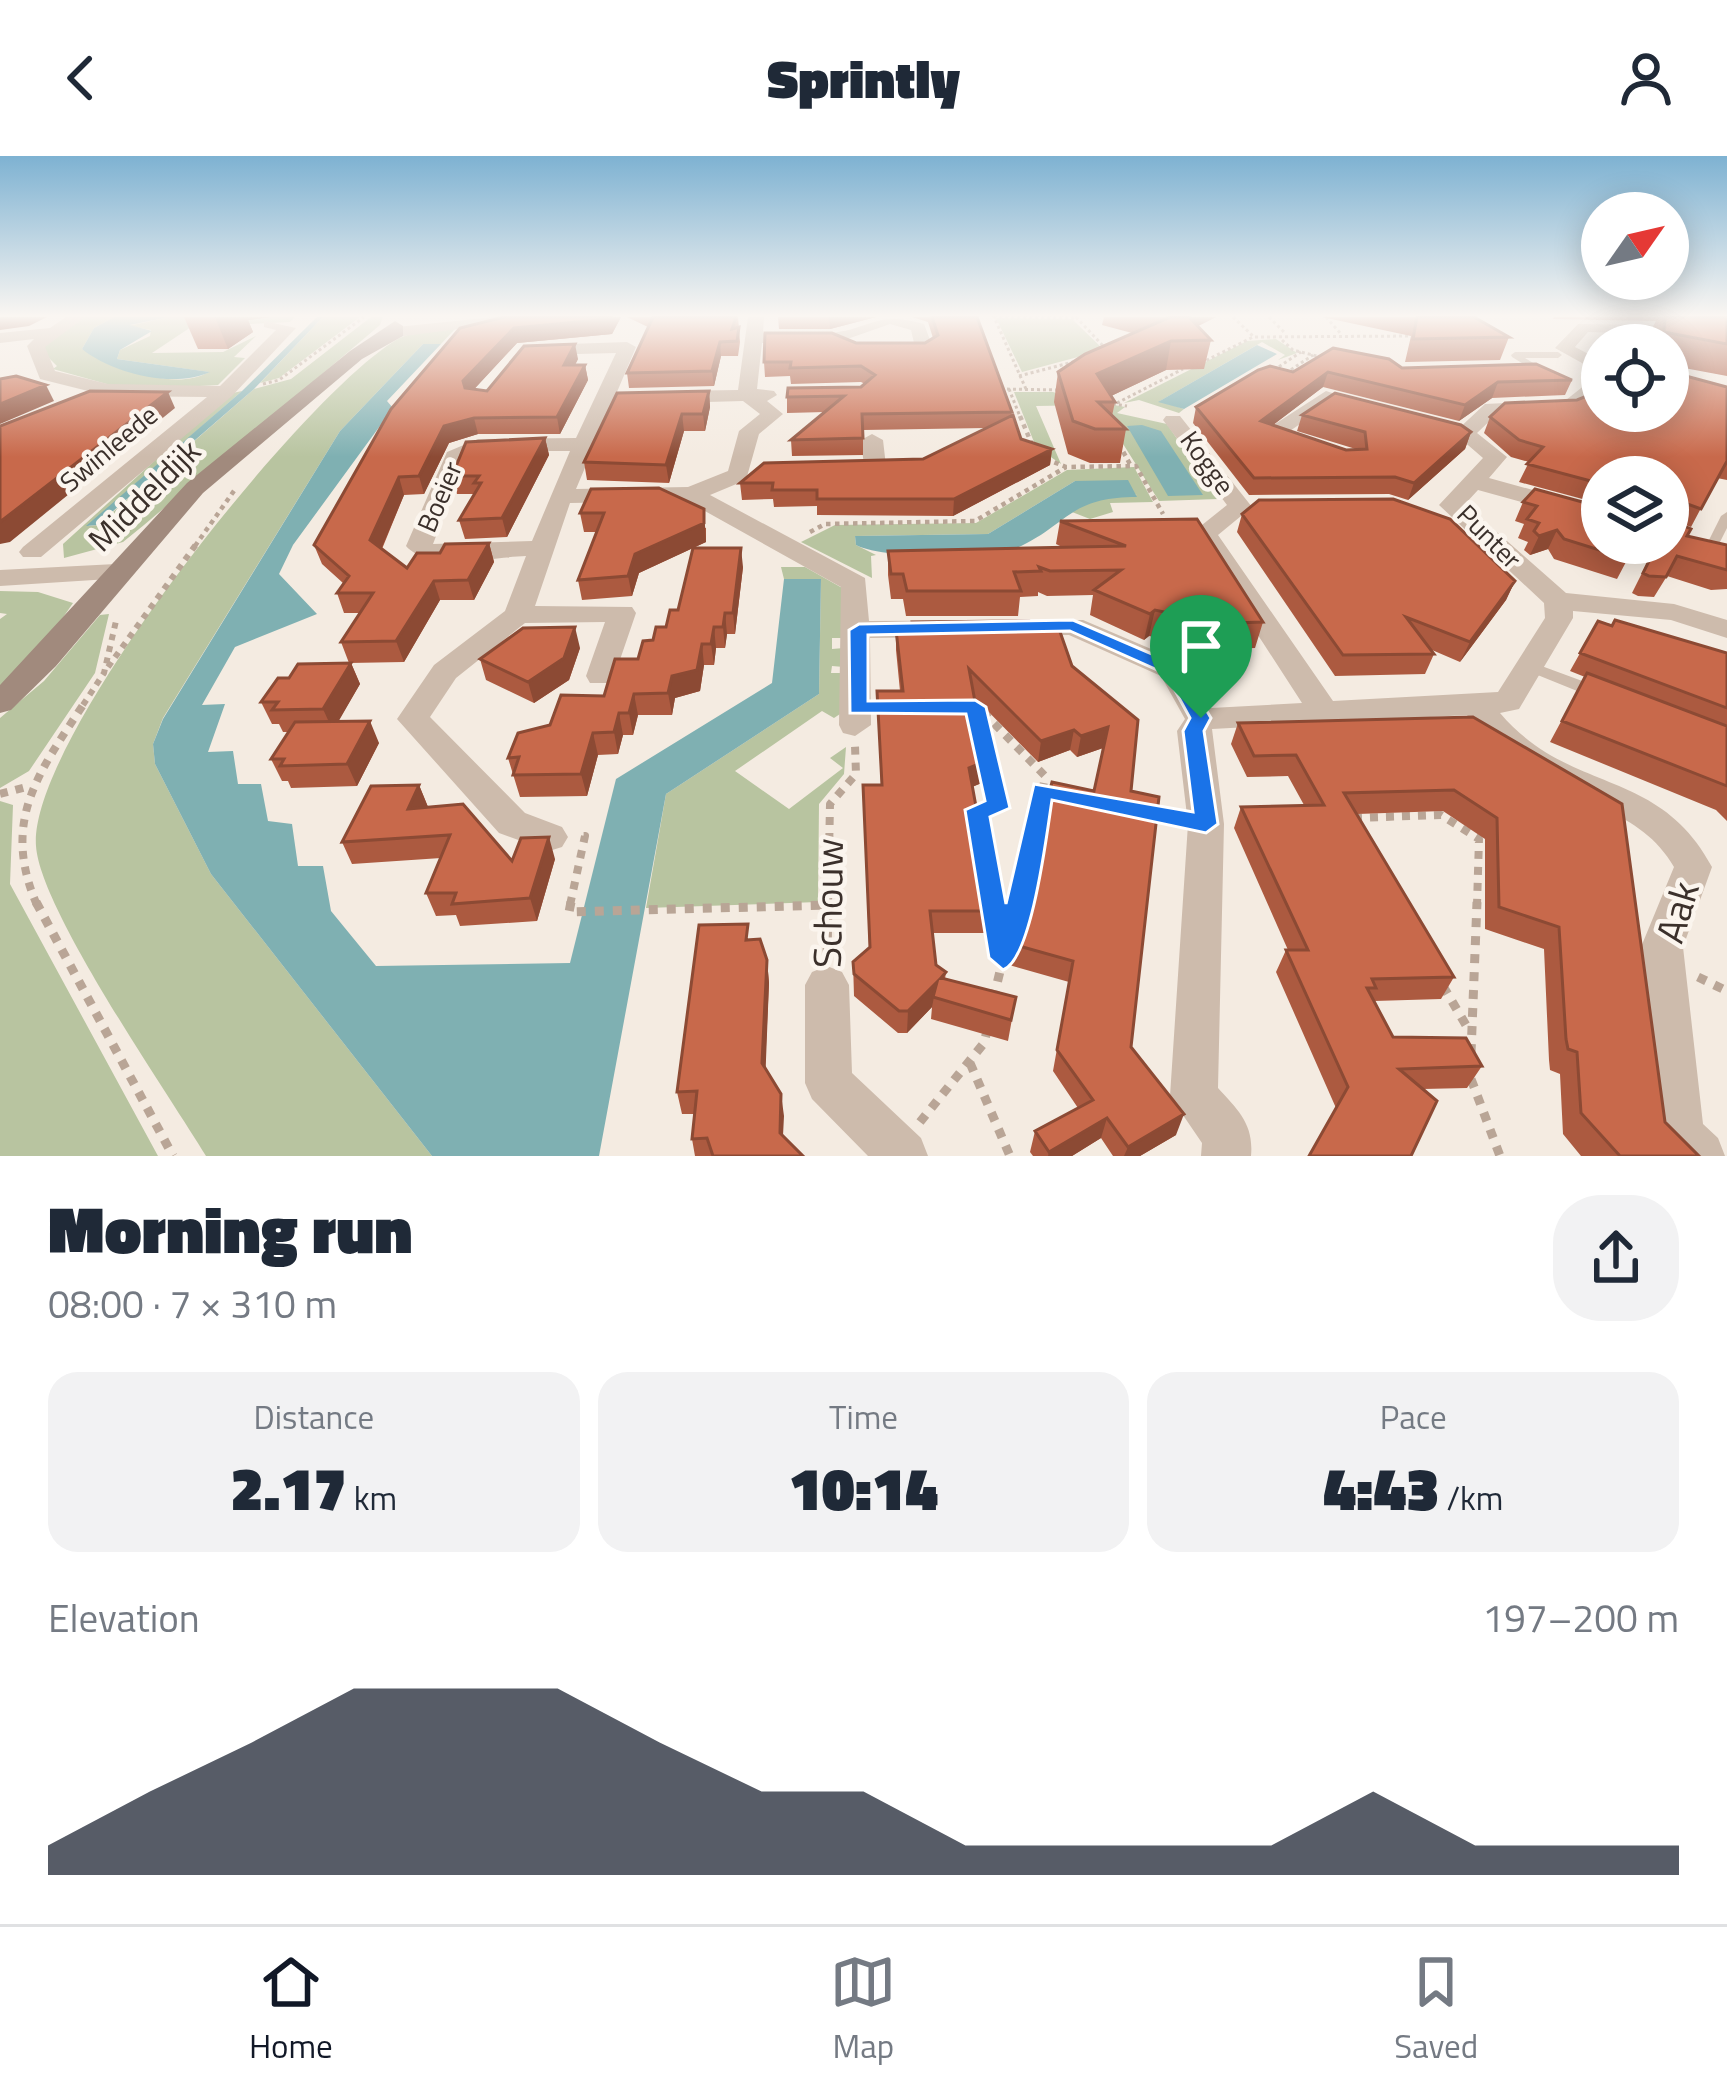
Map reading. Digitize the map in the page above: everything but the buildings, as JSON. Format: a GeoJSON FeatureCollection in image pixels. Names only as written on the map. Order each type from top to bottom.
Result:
{"type":"FeatureCollection","features":[{"type":"Feature","properties":{"kind":"street"},"geometry":{"type":"LineString","coordinates":[[40,364],[39,377],[108,390],[225,392]]}},
{"type":"Feature","properties":{"kind":"street","name":"Swinleede"},"geometry":{"type":"LineString","coordinates":[[32,552],[225,392],[247,364]]}},
{"type":"Feature","properties":{"kind":"street","name":"Middeldijk"},"geometry":{"type":"LineString","coordinates":[[0,703],[45,660],[116,572],[195,488],[346,364]]}},
{"type":"Feature","properties":{"kind":"street"},"geometry":{"type":"LineString","coordinates":[[548,837],[512,824],[412,719],[445,672],[518,615],[561,496],[620,364]]}},
{"type":"Feature","properties":{"kind":"street"},"geometry":{"type":"LineString","coordinates":[[747,395],[751,364]]}},
{"type":"Feature","properties":{"kind":"street"},"geometry":{"type":"LineString","coordinates":[[1492,368],[1581,383]]}},
{"type":"Feature","properties":{"kind":"street"},"geometry":{"type":"LineString","coordinates":[[65,409],[108,390]]}},
{"type":"Feature","properties":{"kind":"street"},"geometry":{"type":"LineString","coordinates":[[652,398],[793,394]]}},
{"type":"Feature","properties":{"kind":"street"},"geometry":{"type":"LineString","coordinates":[[561,496],[691,494],[748,469],[749,431],[773,414],[747,395]]}},
{"type":"Feature","properties":{"kind":"street"},"geometry":{"type":"LineString","coordinates":[[1330,452],[1271,435],[1327,397],[1395,415]]}},
{"type":"Feature","properties":{"kind":"street","name":"Punter"},"geometry":{"type":"LineString","coordinates":[[1558,601],[1450,506],[1496,457],[1453,430],[1492,408],[1571,406],[1581,397]]}},
{"type":"Feature","properties":{"kind":"street"},"geometry":{"type":"LineString","coordinates":[[605,399],[629,399]]}},
{"type":"Feature","properties":{"kind":"street","name":"Kogge"},"geometry":{"type":"LineString","coordinates":[[1173,421],[1251,507],[1204,533],[1322,709]]}},
{"type":"Feature","properties":{"kind":"street"},"geometry":{"type":"LineString","coordinates":[[872,440],[873,466]]}},
{"type":"Feature","properties":{"kind":"street","name":"Boeier"},"geometry":{"type":"LineString","coordinates":[[542,548],[428,552],[419,546],[458,452],[478,446],[586,444]]}},
{"type":"Feature","properties":{"kind":"street"},"geometry":{"type":"LineString","coordinates":[[1473,482],[1581,511]]}},
{"type":"Feature","properties":{"kind":"street"},"geometry":{"type":"LineString","coordinates":[[691,494],[855,584],[859,630],[856,724]]}},
{"type":"Feature","properties":{"kind":"street"},"geometry":{"type":"LineString","coordinates":[[1429,519],[1474,526]]}},
{"type":"Feature","properties":{"kind":"street"},"geometry":{"type":"LineString","coordinates":[[0,578],[116,572]]}},
{"type":"Feature","properties":{"kind":"street"},"geometry":{"type":"LineString","coordinates":[[1201,718],[1508,703],[1559,618],[1558,601],[1674,612],[1727,629]]}},
{"type":"Feature","properties":{"kind":"street"},"geometry":{"type":"LineString","coordinates":[[1622,605],[1727,646]]}},
{"type":"Feature","properties":{"kind":"street"},"geometry":{"type":"LineString","coordinates":[[518,615],[622,613],[601,676]]}},
{"type":"Feature","properties":{"kind":"street"},"geometry":{"type":"LineString","coordinates":[[859,630],[1073,626],[1173,670],[1201,718]]}},
{"type":"Feature","properties":{"kind":"street","name":"Aak"},"geometry":{"type":"LineString","coordinates":[[1476,705],[1526,760],[1643,808],[1680,838],[1693,867],[1662,947],[1679,1136],[1700,1156]]}},
{"type":"Feature","properties":{"kind":"street"},"geometry":{"type":"LineString","coordinates":[[1201,718],[1194,731],[1206,824],[1194,1096],[1228,1136],[1226,1156]]}},
{"type":"Feature","properties":{"kind":"street","name":"Schouw"},"geometry":{"type":"LineString","coordinates":[[827,986],[829,1083],[900,1153]]}},
{"type":"Feature","properties":{"kind":"lane"},"geometry":{"type":"LineString","coordinates":[[1528,364],[1549,377]]}},
{"type":"Feature","properties":{"kind":"lane"},"geometry":{"type":"LineString","coordinates":[[1709,548],[1727,516]]}},
{"type":"Feature","properties":{"kind":"lane"},"geometry":{"type":"LineString","coordinates":[[1528,666],[1617,700]]}},
{"type":"Feature","properties":{"kind":"path"},"geometry":{"type":"LineString","coordinates":[[260,385],[280,380],[302,364]]}},
{"type":"Feature","properties":{"kind":"path"},"geometry":{"type":"LineString","coordinates":[[1013,364],[1025,389]]}},
{"type":"Feature","properties":{"kind":"path"},"geometry":{"type":"LineString","coordinates":[[1018,376],[1067,364]]}},
{"type":"Feature","properties":{"kind":"path"},"geometry":{"type":"LineString","coordinates":[[1117,404],[1199,364]]}},
{"type":"Feature","properties":{"kind":"path"},"geometry":{"type":"LineString","coordinates":[[1282,364],[1269,373],[1282,376]]}},
{"type":"Feature","properties":{"kind":"path"},"geometry":{"type":"LineString","coordinates":[[1300,364],[1274,381],[1327,397]]}},
{"type":"Feature","properties":{"kind":"path"},"geometry":{"type":"LineString","coordinates":[[990,389],[1074,394]]}},
{"type":"Feature","properties":{"kind":"path"},"geometry":{"type":"LineString","coordinates":[[1010,389],[1037,456],[1066,467],[1134,466]]}},
{"type":"Feature","properties":{"kind":"path"},"geometry":{"type":"LineString","coordinates":[[1102,416],[1093,399],[1127,406]]}},
{"type":"Feature","properties":{"kind":"path"},"geometry":{"type":"LineString","coordinates":[[1112,433],[1162,514]]}},
{"type":"Feature","properties":{"kind":"path"},"geometry":{"type":"LineString","coordinates":[[1011,438],[1029,437]]}},
{"type":"Feature","properties":{"kind":"path"},"geometry":{"type":"LineString","coordinates":[[786,546],[825,524],[975,520],[1066,467]]}},
{"type":"Feature","properties":{"kind":"path","name":"Middeldijk"},"geometry":{"type":"LineString","coordinates":[[173,1156],[34,899],[20,838],[30,786],[196,537],[242,480]]}},
{"type":"Feature","properties":{"kind":"path","name":"Middeldijk"},"geometry":{"type":"LineString","coordinates":[[104,673],[110,633],[119,614]]}},
{"type":"Feature","properties":{"kind":"path"},"geometry":{"type":"LineString","coordinates":[[948,706],[975,707],[1045,776],[1047,791],[1028,877]]}},
{"type":"Feature","properties":{"kind":"path"},"geometry":{"type":"LineString","coordinates":[[975,707],[998,808],[977,810],[1003,958]]}},
{"type":"Feature","properties":{"kind":"path","name":"Schouw"},"geometry":{"type":"LineString","coordinates":[[827,986],[830,803],[856,774],[856,724]]}},
{"type":"Feature","properties":{"kind":"path"},"geometry":{"type":"LineString","coordinates":[[0,794],[30,786]]}},
{"type":"Feature","properties":{"kind":"path"},"geometry":{"type":"LineString","coordinates":[[1356,838],[1345,818],[1441,814],[1479,839],[1470,1078],[1500,1156]]}},
{"type":"Feature","properties":{"kind":"path"},"geometry":{"type":"LineString","coordinates":[[548,837],[585,836],[569,912],[826,905]]}},
{"type":"Feature","properties":{"kind":"path"},"geometry":{"type":"LineString","coordinates":[[993,1001],[1022,897]]}},
{"type":"Feature","properties":{"kind":"path"},"geometry":{"type":"LineString","coordinates":[[1437,976],[1472,1035]]}},
{"type":"Feature","properties":{"kind":"path"},"geometry":{"type":"LineString","coordinates":[[900,1153],[984,1043],[989,1022]]}},
{"type":"Feature","properties":{"kind":"path"},"geometry":{"type":"LineString","coordinates":[[970,1063],[1010,1156]]}},
{"type":"Feature","properties":{"kind":"green space"},"geometry":{"type":"Polygon","coordinates":[[[117,364],[178,380],[209,372],[150,364],[239,364],[218,385],[128,390],[53,369],[117,364]]]}},
{"type":"Feature","properties":{"kind":"green space"},"geometry":{"type":"Polygon","coordinates":[[[278,364],[298,364],[279,378],[260,383],[278,364]]]}},
{"type":"Feature","properties":{"kind":"green space"},"geometry":{"type":"Polygon","coordinates":[[[311,364],[334,364],[123,542],[64,558],[63,544],[228,394],[242,391],[88,526],[98,525],[254,389],[291,379],[311,364]]]}},
{"type":"Feature","properties":{"kind":"green space"},"geometry":{"type":"Polygon","coordinates":[[[366,364],[404,364],[340,431],[163,718],[153,744],[155,764],[211,874],[432,1156],[206,1156],[108,1001],[59,912],[36,846],[45,796],[75,730],[177,576],[297,430],[366,364]]]}},
{"type":"Feature","properties":{"kind":"green space"},"geometry":{"type":"Polygon","coordinates":[[[1018,364],[1053,364],[1022,372],[1018,364]]]}},
{"type":"Feature","properties":{"kind":"green space"},"geometry":{"type":"Polygon","coordinates":[[[1202,364],[1225,364],[1160,401],[1184,409],[1179,413],[1139,400],[1124,403],[1202,364]]]}},
{"type":"Feature","properties":{"kind":"green space"},"geometry":{"type":"Polygon","coordinates":[[[1014,392],[1053,392],[1094,405],[1036,406],[1061,464],[1036,447],[1014,392]]]}},
{"type":"Feature","properties":{"kind":"green space"},"geometry":{"type":"Polygon","coordinates":[[[1109,404],[1125,407],[1117,413],[1167,424],[1218,499],[1159,501],[1101,409],[1109,404]]]}},
{"type":"Feature","properties":{"kind":"green space"},"geometry":{"type":"Polygon","coordinates":[[[1134,467],[1153,502],[1110,503],[1113,512],[1090,519],[1072,512],[1096,497],[1137,495],[1075,481],[988,534],[855,536],[856,545],[876,555],[871,556],[872,578],[801,542],[835,525],[976,523],[1067,470],[1134,467]]]}},
{"type":"Feature","properties":{"kind":"green space"},"geometry":{"type":"Polygon","coordinates":[[[781,567],[805,567],[844,589],[845,638],[832,638],[832,649],[844,648],[844,667],[832,666],[831,673],[846,673],[846,710],[834,718],[822,711],[735,771],[789,809],[843,768],[830,758],[846,747],[844,774],[819,804],[818,902],[646,908],[666,794],[819,694],[821,579],[784,579],[781,567]]]}},
{"type":"Feature","properties":{"kind":"green space"},"geometry":{"type":"Polygon","coordinates":[[[0,591],[38,592],[73,603],[39,652],[0,692],[0,619],[7,614],[0,613],[0,591]]]}},
{"type":"Feature","properties":{"kind":"green space"},"geometry":{"type":"Polygon","coordinates":[[[109,614],[95,673],[29,771],[0,788],[0,718],[44,681],[100,615],[109,614]]]}},
{"type":"Feature","properties":{"kind":"green space"},"geometry":{"type":"Polygon","coordinates":[[[0,801],[13,805],[10,884],[158,1156],[0,1156],[0,801]]]}},
{"type":"Feature","properties":{"kind":"water"},"geometry":{"type":"Polygon","coordinates":[[[150,364],[210,372],[161,379],[109,365],[150,364]]]}},
{"type":"Feature","properties":{"kind":"water"},"geometry":{"type":"Polygon","coordinates":[[[270,364],[278,364],[97,525],[86,526],[270,364]]]}},
{"type":"Feature","properties":{"kind":"water"},"geometry":{"type":"Polygon","coordinates":[[[404,364],[422,364],[387,401],[393,408],[293,545],[279,574],[317,614],[235,647],[202,705],[225,704],[208,752],[233,751],[238,784],[261,784],[268,821],[292,824],[298,866],[323,866],[331,911],[376,966],[570,963],[616,779],[772,683],[784,579],[821,579],[819,694],[666,794],[599,1156],[432,1156],[211,874],[155,764],[153,744],[163,719],[340,431],[404,364]]]}},
{"type":"Feature","properties":{"kind":"water"},"geometry":{"type":"Polygon","coordinates":[[[1225,364],[1261,364],[1184,409],[1158,402],[1225,364]]]}},
{"type":"Feature","properties":{"kind":"water"},"geometry":{"type":"Polygon","coordinates":[[[1127,426],[1161,431],[1203,495],[1168,496],[1127,426]]]}},
{"type":"Feature","properties":{"kind":"water"},"geometry":{"type":"Polygon","coordinates":[[[1128,480],[1137,497],[1095,502],[1031,541],[999,554],[909,555],[856,545],[855,536],[988,534],[1075,481],[1128,480]]]}},
{"type":"Feature","properties":{"kind":"route"},"geometry":{"type":"LineString","coordinates":[[1073,626],[1173,670],[1201,718],[1194,731],[1206,824],[1042,790],[1028,877],[1003,958],[977,810],[998,808],[975,707],[858,708],[859,630],[1073,626]]}}]}
